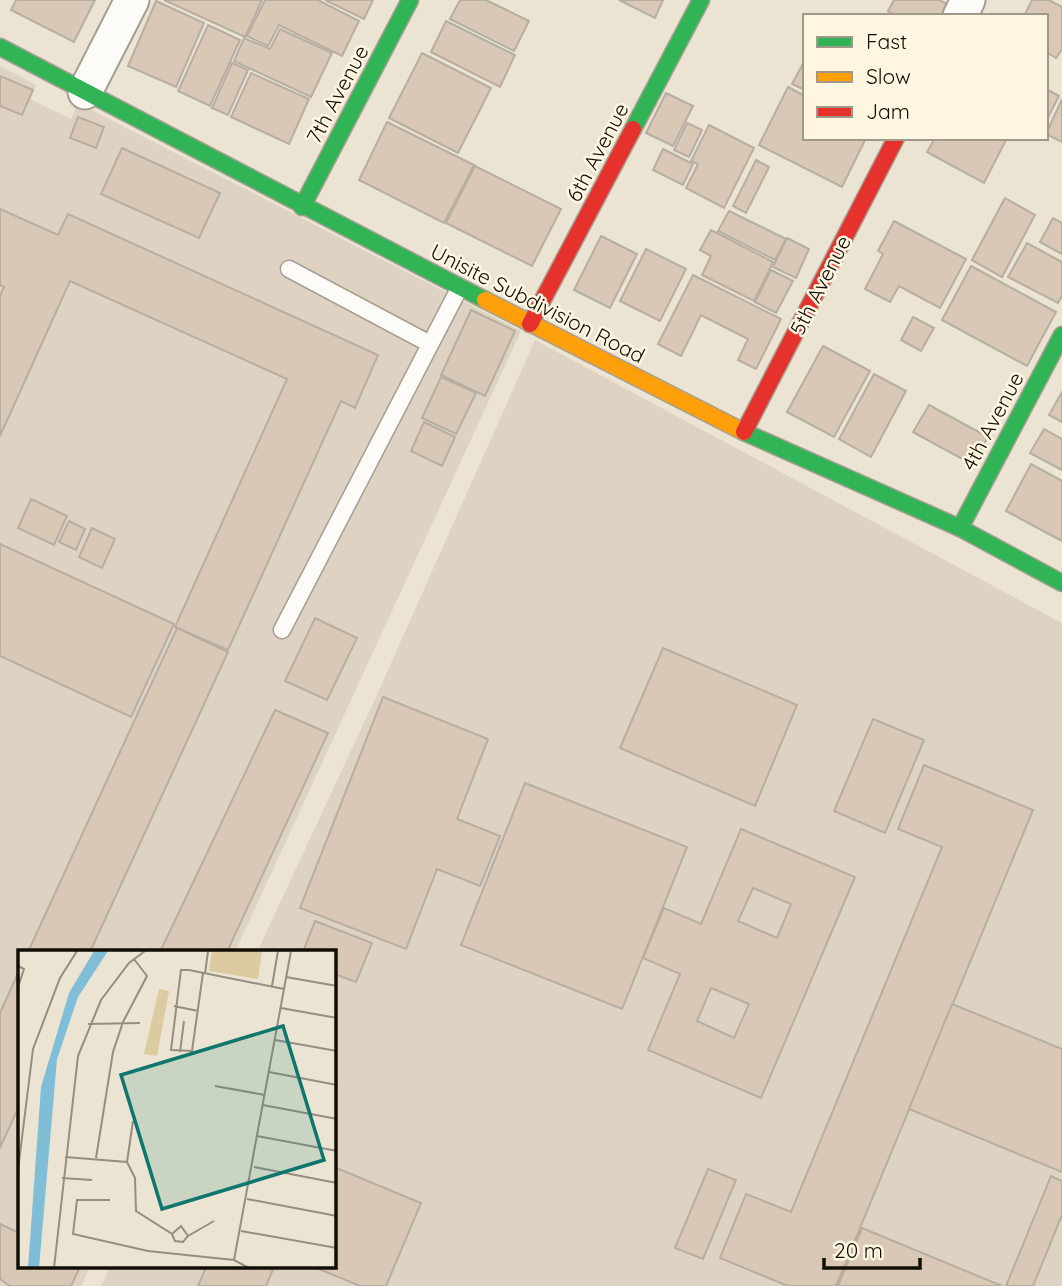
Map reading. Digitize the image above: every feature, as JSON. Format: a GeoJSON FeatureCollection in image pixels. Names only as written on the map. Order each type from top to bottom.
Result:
{"type":"FeatureCollection","features":[{"type":"Feature","properties":{"kind":"street"},"geometry":{"type":"LineString","coordinates":[[85,92],[132,0]]}},
{"type":"Feature","properties":{"kind":"street","name":"7th Avenue"},"geometry":{"type":"LineString","coordinates":[[302,207],[410,0]]}},
{"type":"Feature","properties":{"kind":"street","name":"6th Avenue"},"geometry":{"type":"LineString","coordinates":[[530,324],[701,0]]}},
{"type":"Feature","properties":{"kind":"street","name":"Unisite Subdivision Road"},"geometry":{"type":"LineString","coordinates":[[0,47],[530,324],[744,432],[960,528],[1062,583]]}},
{"type":"Feature","properties":{"kind":"street","name":"5th Avenue"},"geometry":{"type":"LineString","coordinates":[[744,432],[895,140]]}},
{"type":"Feature","properties":{"kind":"street","name":"4th Avenue"},"geometry":{"type":"LineString","coordinates":[[960,528],[1062,335]]}},
{"type":"Feature","properties":{"kind":"lane"},"geometry":{"type":"LineString","coordinates":[[289,270],[430,344]]}},
{"type":"Feature","properties":{"kind":"lane"},"geometry":{"type":"LineString","coordinates":[[282,630],[460,286]]}},
{"type":"Feature","properties":{"kind":"shaded area"},"geometry":{"type":"Polygon","coordinates":[[[0,66],[36,85],[30,99],[71,119],[78,103],[521,331],[236,950],[18,950],[18,1268],[90,1268],[81,1286],[0,1286],[0,66]]]}},
{"type":"Feature","properties":{"kind":"shaded area"},"geometry":{"type":"Polygon","coordinates":[[[535,340],[1062,623],[1062,1286],[101,1286],[110,1268],[336,1268],[336,950],[258,950],[376,697],[535,340]]]}},
{"type":"Feature","properties":{"kind":"building"},"geometry":{"type":"Polygon","coordinates":[[[16,0],[95,0],[74,42],[11,10],[16,0]]]}},
{"type":"Feature","properties":{"kind":"building"},"geometry":{"type":"Polygon","coordinates":[[[164,0],[262,0],[245,37],[164,0]]]}},
{"type":"Feature","properties":{"kind":"building"},"geometry":{"type":"Polygon","coordinates":[[[265,0],[318,0],[359,21],[342,56],[279,25],[268,46],[247,36],[265,0]]]}},
{"type":"Feature","properties":{"kind":"building"},"geometry":{"type":"Polygon","coordinates":[[[325,0],[373,0],[364,19],[325,0]]]}},
{"type":"Feature","properties":{"kind":"building"},"geometry":{"type":"Polygon","coordinates":[[[460,0],[486,0],[529,21],[514,51],[450,19],[460,0]]]}},
{"type":"Feature","properties":{"kind":"building"},"geometry":{"type":"Polygon","coordinates":[[[619,0],[663,0],[655,18],[619,0]]]}},
{"type":"Feature","properties":{"kind":"building"},"geometry":{"type":"Polygon","coordinates":[[[894,0],[939,0],[947,4],[942,14],[893,14],[888,11],[894,0]]]}},
{"type":"Feature","properties":{"kind":"building"},"geometry":{"type":"Polygon","coordinates":[[[1032,0],[1049,0],[1062,7],[1062,49],[1056,58],[1048,53],[1048,14],[1025,14],[1032,0]]]}},
{"type":"Feature","properties":{"kind":"building"},"geometry":{"type":"Polygon","coordinates":[[[156,1],[204,23],[176,87],[128,66],[156,1]]]}},
{"type":"Feature","properties":{"kind":"building"},"geometry":{"type":"Polygon","coordinates":[[[446,21],[515,55],[500,87],[431,52],[446,21]]]}},
{"type":"Feature","properties":{"kind":"building"},"geometry":{"type":"Polygon","coordinates":[[[208,25],[240,40],[210,106],[178,91],[208,25]]]}},
{"type":"Feature","properties":{"kind":"building"},"geometry":{"type":"Polygon","coordinates":[[[280,29],[332,53],[311,97],[234,61],[244,38],[270,49],[280,29]]]}},
{"type":"Feature","properties":{"kind":"building"},"geometry":{"type":"Polygon","coordinates":[[[422,53],[491,88],[458,153],[389,118],[422,53]]]}},
{"type":"Feature","properties":{"kind":"building"},"geometry":{"type":"Polygon","coordinates":[[[232,63],[248,70],[228,115],[212,108],[232,63]]]}},
{"type":"Feature","properties":{"kind":"building"},"geometry":{"type":"Polygon","coordinates":[[[803,64],[803,89],[792,84],[803,64]]]}},
{"type":"Feature","properties":{"kind":"building"},"geometry":{"type":"Polygon","coordinates":[[[251,73],[309,99],[289,144],[231,117],[251,73]]]}},
{"type":"Feature","properties":{"kind":"building"},"geometry":{"type":"Polygon","coordinates":[[[0,76],[33,90],[22,115],[0,106],[0,76]]]}},
{"type":"Feature","properties":{"kind":"building"},"geometry":{"type":"Polygon","coordinates":[[[788,87],[803,95],[803,140],[865,140],[842,187],[759,145],[788,87]]]}},
{"type":"Feature","properties":{"kind":"building"},"geometry":{"type":"Polygon","coordinates":[[[1048,90],[1059,96],[1048,117],[1048,90]]]}},
{"type":"Feature","properties":{"kind":"building"},"geometry":{"type":"Polygon","coordinates":[[[666,93],[693,106],[673,146],[646,133],[666,93]]]}},
{"type":"Feature","properties":{"kind":"building"},"geometry":{"type":"Polygon","coordinates":[[[1062,99],[1062,142],[1048,135],[1062,99]]]}},
{"type":"Feature","properties":{"kind":"building"},"geometry":{"type":"Polygon","coordinates":[[[78,117],[104,127],[96,148],[70,138],[78,117]]]}},
{"type":"Feature","properties":{"kind":"building"},"geometry":{"type":"Polygon","coordinates":[[[387,122],[474,165],[444,223],[359,180],[387,122]]]}},
{"type":"Feature","properties":{"kind":"building"},"geometry":{"type":"Polygon","coordinates":[[[687,123],[702,130],[689,157],[674,150],[687,123]]]}},
{"type":"Feature","properties":{"kind":"building"},"geometry":{"type":"Polygon","coordinates":[[[709,125],[754,148],[724,208],[686,188],[698,164],[691,161],[709,125]]]}},
{"type":"Feature","properties":{"kind":"building"},"geometry":{"type":"Polygon","coordinates":[[[934,140],[1006,140],[984,183],[927,152],[934,140]]]}},
{"type":"Feature","properties":{"kind":"building"},"geometry":{"type":"Polygon","coordinates":[[[122,148],[220,193],[199,238],[101,194],[122,148]]]}},
{"type":"Feature","properties":{"kind":"building"},"geometry":{"type":"Polygon","coordinates":[[[663,149],[693,164],[683,185],[653,170],[663,149]]]}},
{"type":"Feature","properties":{"kind":"building"},"geometry":{"type":"Polygon","coordinates":[[[756,160],[769,167],[746,213],[733,206],[756,160]]]}},
{"type":"Feature","properties":{"kind":"building"},"geometry":{"type":"Polygon","coordinates":[[[475,166],[561,209],[532,266],[446,223],[475,166]]]}},
{"type":"Feature","properties":{"kind":"building"},"geometry":{"type":"Polygon","coordinates":[[[1005,198],[1035,215],[1002,277],[972,260],[1005,198]]]}},
{"type":"Feature","properties":{"kind":"building"},"geometry":{"type":"Polygon","coordinates":[[[0,209],[58,235],[68,214],[378,355],[355,408],[341,401],[228,650],[175,627],[287,379],[70,281],[0,436],[0,296],[4,287],[0,285],[0,209]]]}},
{"type":"Feature","properties":{"kind":"building"},"geometry":{"type":"Polygon","coordinates":[[[729,211],[786,239],[775,260],[718,231],[729,211]]]}},
{"type":"Feature","properties":{"kind":"building"},"geometry":{"type":"Polygon","coordinates":[[[1053,218],[1062,223],[1062,254],[1040,242],[1053,218]]]}},
{"type":"Feature","properties":{"kind":"building"},"geometry":{"type":"Polygon","coordinates":[[[894,221],[966,259],[940,308],[899,286],[890,302],[865,289],[883,254],[878,251],[894,221]]]}},
{"type":"Feature","properties":{"kind":"building"},"geometry":{"type":"Polygon","coordinates":[[[711,230],[773,262],[754,301],[702,275],[711,256],[700,250],[711,230]]]}},
{"type":"Feature","properties":{"kind":"building"},"geometry":{"type":"Polygon","coordinates":[[[601,236],[637,254],[610,308],[574,290],[601,236]]]}},
{"type":"Feature","properties":{"kind":"building"},"geometry":{"type":"Polygon","coordinates":[[[787,238],[809,249],[796,278],[773,267],[787,238]]]}},
{"type":"Feature","properties":{"kind":"building"},"geometry":{"type":"Polygon","coordinates":[[[1027,243],[1062,262],[1062,296],[1058,303],[1008,277],[1027,243]]]}},
{"type":"Feature","properties":{"kind":"building"},"geometry":{"type":"Polygon","coordinates":[[[646,249],[686,269],[660,321],[620,301],[646,249]]]}},
{"type":"Feature","properties":{"kind":"building"},"geometry":{"type":"Polygon","coordinates":[[[971,266],[1056,312],[1027,366],[942,320],[971,266]]]}},
{"type":"Feature","properties":{"kind":"building"},"geometry":{"type":"Polygon","coordinates":[[[771,270],[793,281],[776,313],[755,302],[771,270]]]}},
{"type":"Feature","properties":{"kind":"building"},"geometry":{"type":"Polygon","coordinates":[[[693,275],[781,319],[756,369],[738,360],[748,339],[701,315],[681,356],[658,344],[693,275]]]}},
{"type":"Feature","properties":{"kind":"building"},"geometry":{"type":"Polygon","coordinates":[[[471,310],[515,331],[485,396],[441,375],[471,310]]]}},
{"type":"Feature","properties":{"kind":"building"},"geometry":{"type":"Polygon","coordinates":[[[913,317],[934,328],[921,351],[901,340],[913,317]]]}},
{"type":"Feature","properties":{"kind":"building"},"geometry":{"type":"Polygon","coordinates":[[[823,346],[870,371],[834,437],[787,412],[823,346]]]}},
{"type":"Feature","properties":{"kind":"building"},"geometry":{"type":"Polygon","coordinates":[[[874,374],[906,391],[871,457],[839,439],[874,374]]]}},
{"type":"Feature","properties":{"kind":"building"},"geometry":{"type":"Polygon","coordinates":[[[441,377],[476,393],[456,434],[422,418],[441,377]]]}},
{"type":"Feature","properties":{"kind":"building"},"geometry":{"type":"Polygon","coordinates":[[[1062,392],[1062,422],[1049,415],[1062,392]]]}},
{"type":"Feature","properties":{"kind":"building"},"geometry":{"type":"Polygon","coordinates":[[[929,405],[988,437],[973,465],[913,432],[929,405]]]}},
{"type":"Feature","properties":{"kind":"building"},"geometry":{"type":"Polygon","coordinates":[[[424,422],[455,437],[442,466],[411,451],[424,422]]]}},
{"type":"Feature","properties":{"kind":"building"},"geometry":{"type":"Polygon","coordinates":[[[1044,429],[1062,439],[1062,470],[1030,453],[1044,429]]]}},
{"type":"Feature","properties":{"kind":"building"},"geometry":{"type":"Polygon","coordinates":[[[1031,464],[1062,481],[1062,541],[1006,511],[1031,464]]]}},
{"type":"Feature","properties":{"kind":"building"},"geometry":{"type":"Polygon","coordinates":[[[31,499],[67,516],[54,545],[18,528],[31,499]]]}},
{"type":"Feature","properties":{"kind":"building"},"geometry":{"type":"Polygon","coordinates":[[[69,521],[85,529],[76,550],[59,542],[69,521]]]}},
{"type":"Feature","properties":{"kind":"building"},"geometry":{"type":"Polygon","coordinates":[[[92,528],[115,539],[102,568],[79,557],[92,528]]]}},
{"type":"Feature","properties":{"kind":"building"},"geometry":{"type":"Polygon","coordinates":[[[0,544],[174,624],[131,717],[0,656],[0,544]]]}},
{"type":"Feature","properties":{"kind":"building"},"geometry":{"type":"Polygon","coordinates":[[[315,618],[357,638],[327,700],[285,681],[315,618]]]}},
{"type":"Feature","properties":{"kind":"building"},"geometry":{"type":"Polygon","coordinates":[[[177,628],[228,652],[91,950],[29,950],[177,628]]]}},
{"type":"Feature","properties":{"kind":"building"},"geometry":{"type":"Polygon","coordinates":[[[663,648],[797,705],[755,806],[620,748],[663,648]]]}},
{"type":"Feature","properties":{"kind":"building"},"geometry":{"type":"Polygon","coordinates":[[[383,697],[488,739],[457,819],[500,836],[480,886],[437,869],[406,949],[300,908],[383,697]]]}},
{"type":"Feature","properties":{"kind":"building"},"geometry":{"type":"Polygon","coordinates":[[[275,710],[328,733],[228,950],[161,950],[275,710]]]}},
{"type":"Feature","properties":{"kind":"building"},"geometry":{"type":"Polygon","coordinates":[[[873,719],[924,740],[885,833],[834,811],[873,719]]]}},
{"type":"Feature","properties":{"kind":"building"},"geometry":{"type":"Polygon","coordinates":[[[924,765],[1033,810],[836,1286],[788,1286],[720,1258],[746,1194],[791,1212],[942,847],[898,829],[924,765]]]}},
{"type":"Feature","properties":{"kind":"building"},"geometry":{"type":"Polygon","coordinates":[[[525,783],[687,847],[622,1009],[461,945],[525,783]]]}},
{"type":"Feature","properties":{"kind":"building"},"geometry":{"type":"Polygon","coordinates":[[[741,829],[855,877],[761,1098],[648,1050],[680,974],[643,958],[664,908],[701,924],[741,829]],[[753,888],[738,921],[777,938],[791,904],[753,888]],[[711,988],[697,1021],[734,1038],[749,1004],[711,988]]]}},
{"type":"Feature","properties":{"kind":"building"},"geometry":{"type":"Polygon","coordinates":[[[315,921],[372,943],[356,982],[336,975],[336,950],[304,950],[315,921]]]}},
{"type":"Feature","properties":{"kind":"building"},"geometry":{"type":"Polygon","coordinates":[[[18,973],[18,1108],[0,1148],[0,1013],[18,973]]]}},
{"type":"Feature","properties":{"kind":"building"},"geometry":{"type":"Polygon","coordinates":[[[952,1004],[1062,1049],[1062,1172],[909,1109],[952,1004]]]}},
{"type":"Feature","properties":{"kind":"building"},"geometry":{"type":"Polygon","coordinates":[[[336,1168],[421,1203],[386,1286],[360,1286],[316,1268],[336,1268],[336,1168]]]}},
{"type":"Feature","properties":{"kind":"building"},"geometry":{"type":"Polygon","coordinates":[[[708,1169],[736,1180],[703,1259],[675,1248],[708,1169]]]}},
{"type":"Feature","properties":{"kind":"building"},"geometry":{"type":"Polygon","coordinates":[[[1051,1176],[1062,1181],[1062,1215],[1033,1286],[1006,1286],[1051,1176]]]}},
{"type":"Feature","properties":{"kind":"building"},"geometry":{"type":"Polygon","coordinates":[[[0,1224],[18,1233],[18,1268],[80,1268],[71,1286],[10,1286],[0,1279],[0,1224]]]}},
{"type":"Feature","properties":{"kind":"building"},"geometry":{"type":"Polygon","coordinates":[[[862,1228],[1002,1286],[838,1286],[862,1228]]]}},
{"type":"Feature","properties":{"kind":"building"},"geometry":{"type":"Polygon","coordinates":[[[206,1268],[274,1268],[266,1286],[198,1286],[206,1268]]]}},
{"type":"Feature","properties":{"kind":"traffic: fast"},"geometry":{"type":"LineString","coordinates":[[302,207],[410,0]]}},
{"type":"Feature","properties":{"kind":"traffic: fast"},"geometry":{"type":"LineString","coordinates":[[633,129],[701,0]]}},
{"type":"Feature","properties":{"kind":"traffic: fast"},"geometry":{"type":"LineString","coordinates":[[0,47],[485,300]]}},
{"type":"Feature","properties":{"kind":"traffic: fast"},"geometry":{"type":"LineString","coordinates":[[960,528],[1062,335]]}},
{"type":"Feature","properties":{"kind":"traffic: fast"},"geometry":{"type":"LineString","coordinates":[[744,432],[960,528],[1062,583]]}},
{"type":"Feature","properties":{"kind":"traffic: slow"},"geometry":{"type":"LineString","coordinates":[[485,300],[744,432]]}},
{"type":"Feature","properties":{"kind":"traffic: jam"},"geometry":{"type":"LineString","coordinates":[[530,324],[633,129]]}},
{"type":"Feature","properties":{"kind":"traffic: jam"},"geometry":{"type":"LineString","coordinates":[[744,432],[895,140]]}}]}
